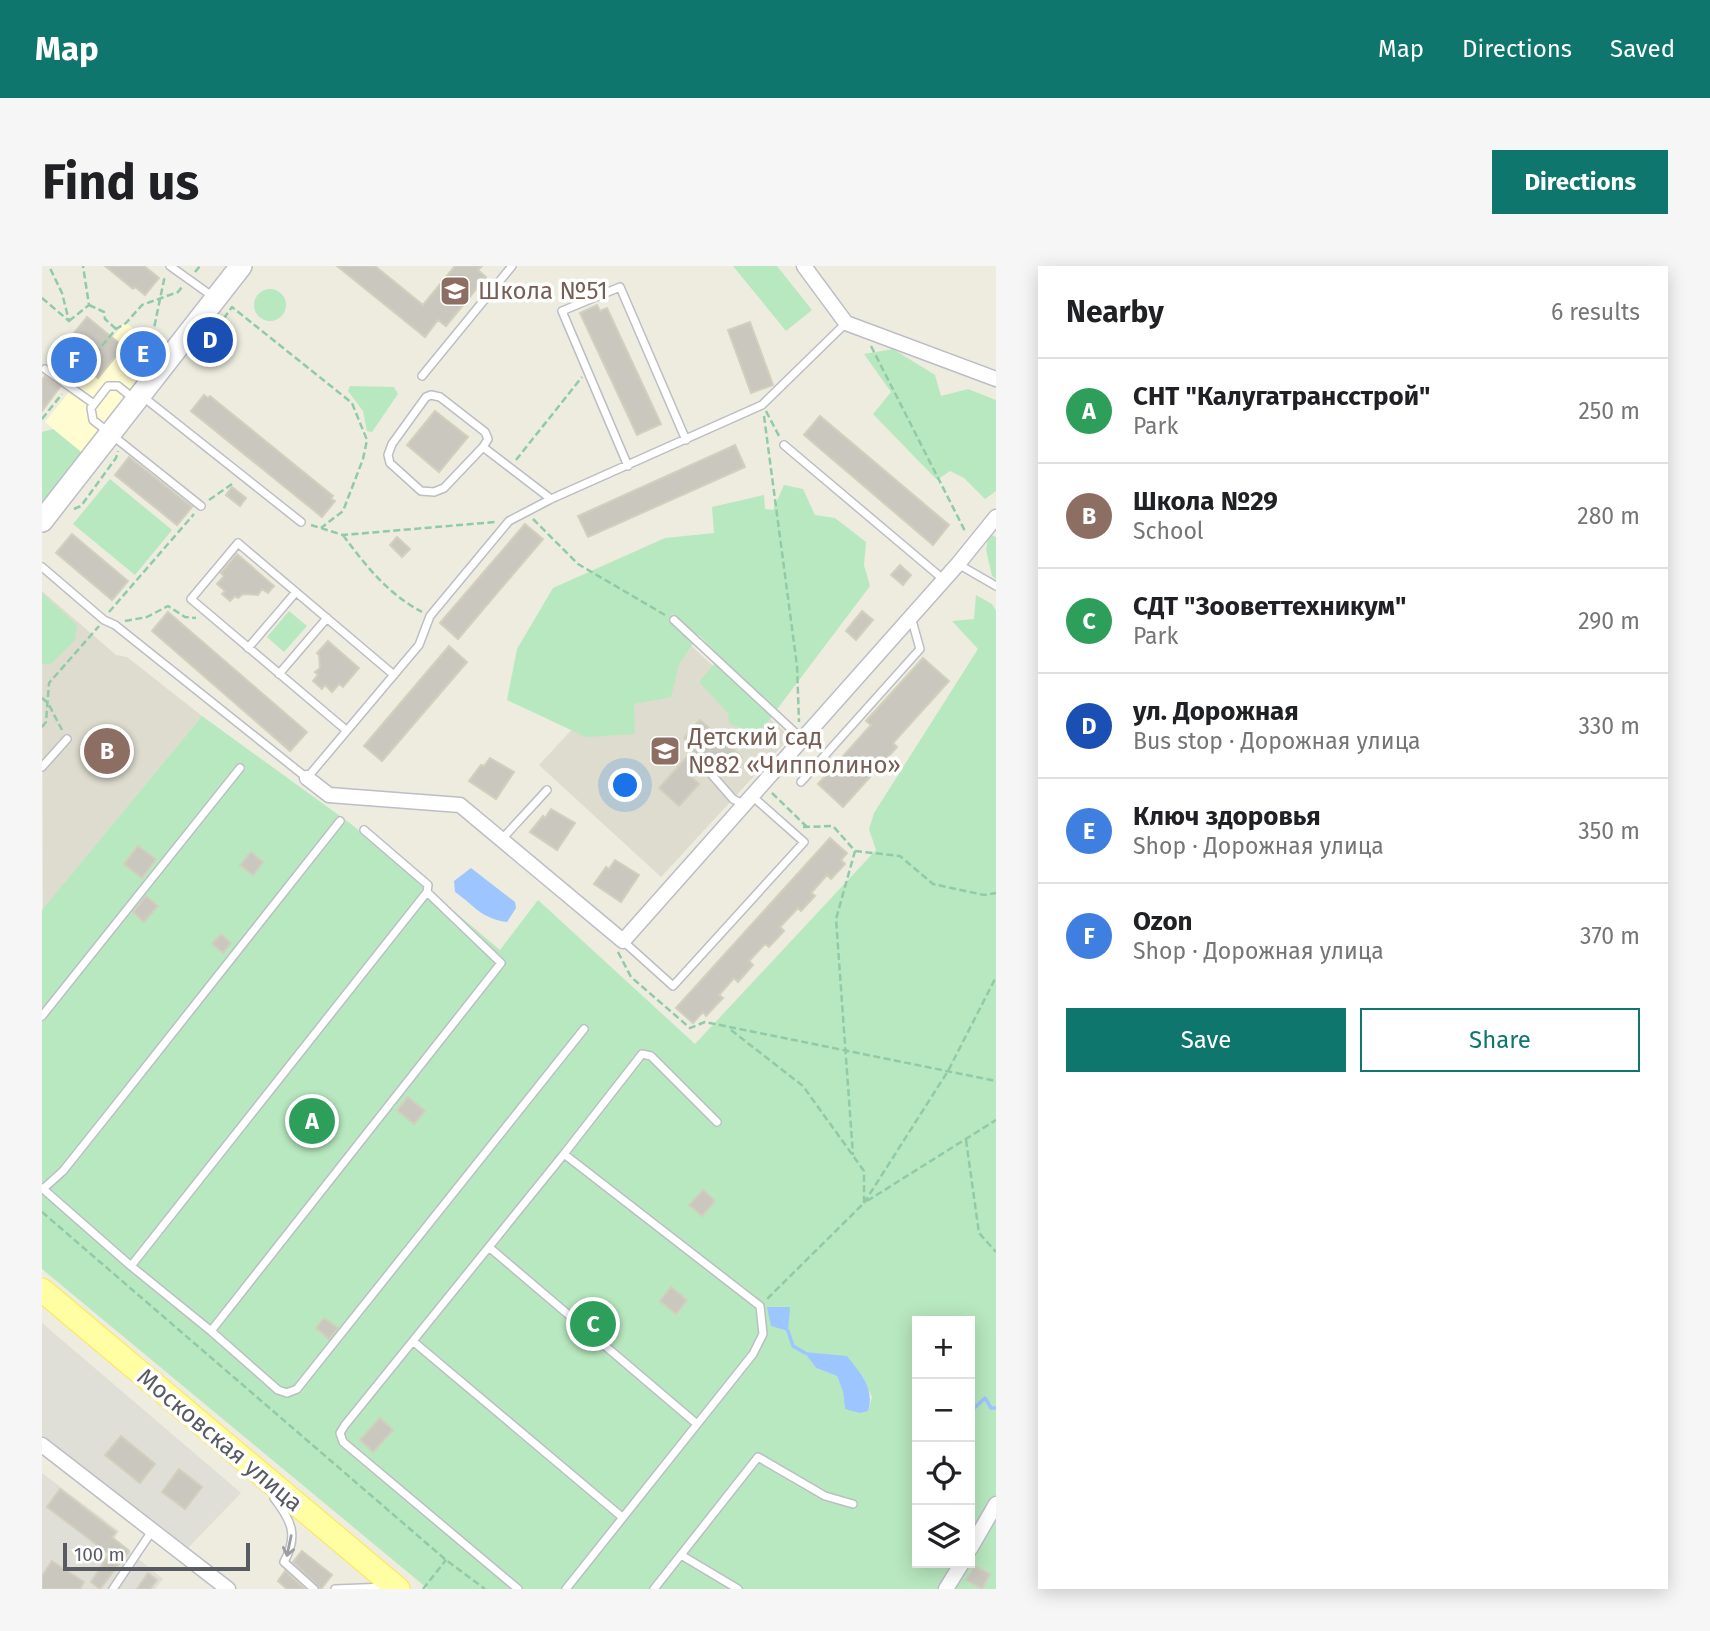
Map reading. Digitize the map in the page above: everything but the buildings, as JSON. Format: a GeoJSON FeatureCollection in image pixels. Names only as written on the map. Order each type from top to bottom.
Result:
{"type":"FeatureCollection","features":[{"type":"Feature","properties":{"kind":"main road","name":"Московская улица"},"geometry":{"type":"LineString","coordinates":[[42,1290],[396,1588]]}},
{"type":"Feature","properties":{"kind":"street"},"geometry":{"type":"LineString","coordinates":[[42,521],[241,266]]}},
{"type":"Feature","properties":{"kind":"street"},"geometry":{"type":"LineString","coordinates":[[804,266],[846,323],[996,379]]}},
{"type":"Feature","properties":{"kind":"street"},"geometry":{"type":"LineString","coordinates":[[307,778],[329,795],[460,805],[620,938],[802,739],[958,564],[996,517]]}},
{"type":"Feature","properties":{"kind":"street"},"geometry":{"type":"LineString","coordinates":[[42,1445],[228,1589]]}},
{"type":"Feature","properties":{"kind":"street"},"geometry":{"type":"LineString","coordinates":[[975,1540],[996,1504]]}},
{"type":"Feature","properties":{"kind":"street"},"geometry":{"type":"LineString","coordinates":[[946,1589],[959,1568]]}},
{"type":"Feature","properties":{"kind":"lane"},"geometry":{"type":"LineString","coordinates":[[168,266],[215,299]]}},
{"type":"Feature","properties":{"kind":"lane"},"geometry":{"type":"LineString","coordinates":[[422,376],[512,266]]}},
{"type":"Feature","properties":{"kind":"lane"},"geometry":{"type":"LineString","coordinates":[[628,466],[562,311],[620,286],[686,440]]}},
{"type":"Feature","properties":{"kind":"lane"},"geometry":{"type":"LineString","coordinates":[[42,567],[104,620],[115,625],[307,778],[419,645],[430,616],[509,521],[551,499],[762,405],[846,323]]}},
{"type":"Feature","properties":{"kind":"lane"},"geometry":{"type":"LineString","coordinates":[[45,369],[94,404]]}},
{"type":"Feature","properties":{"kind":"lane"},"geometry":{"type":"LineString","coordinates":[[201,506],[93,420],[91,408],[108,386],[118,386],[138,398],[301,522]]}},
{"type":"Feature","properties":{"kind":"lane"},"geometry":{"type":"LineString","coordinates":[[431,395],[440,397],[485,432],[488,439],[483,447],[444,488],[434,492],[421,491],[390,463],[388,454],[392,443],[426,397],[431,395]]}},
{"type":"Feature","properties":{"kind":"lane"},"geometry":{"type":"LineString","coordinates":[[784,445],[943,579]]}},
{"type":"Feature","properties":{"kind":"lane"},"geometry":{"type":"LineString","coordinates":[[483,447],[551,499]]}},
{"type":"Feature","properties":{"kind":"lane"},"geometry":{"type":"LineString","coordinates":[[346,730],[191,599],[238,543],[394,675]]}},
{"type":"Feature","properties":{"kind":"lane"},"geometry":{"type":"LineString","coordinates":[[958,564],[996,586]]}},
{"type":"Feature","properties":{"kind":"lane"},"geometry":{"type":"LineString","coordinates":[[248,648],[296,592]]}},
{"type":"Feature","properties":{"kind":"lane"},"geometry":{"type":"LineString","coordinates":[[279,674],[327,618]]}},
{"type":"Feature","properties":{"kind":"lane"},"geometry":{"type":"LineString","coordinates":[[674,620],[802,739]]}},
{"type":"Feature","properties":{"kind":"lane"},"geometry":{"type":"LineString","coordinates":[[801,782],[920,649],[913,624],[906,621]]}},
{"type":"Feature","properties":{"kind":"lane"},"geometry":{"type":"LineString","coordinates":[[42,767],[67,739]]}},
{"type":"Feature","properties":{"kind":"lane"},"geometry":{"type":"LineString","coordinates":[[42,1016],[240,768]]}},
{"type":"Feature","properties":{"kind":"lane"},"geometry":{"type":"LineString","coordinates":[[620,938],[673,986],[804,842],[788,827],[747,800],[733,799],[712,775]]}},
{"type":"Feature","properties":{"kind":"lane"},"geometry":{"type":"LineString","coordinates":[[501,840],[547,790]]}},
{"type":"Feature","properties":{"kind":"lane"},"geometry":{"type":"LineString","coordinates":[[341,821],[63,1171],[43,1189],[131,1266],[212,1331],[278,1390],[288,1393],[297,1389],[584,1029]]}},
{"type":"Feature","properties":{"kind":"lane"},"geometry":{"type":"LineString","coordinates":[[131,1266],[427,892],[428,885],[364,830]]}},
{"type":"Feature","properties":{"kind":"lane"},"geometry":{"type":"LineString","coordinates":[[212,1331],[501,962],[427,892]]}},
{"type":"Feature","properties":{"kind":"lane"},"geometry":{"type":"LineString","coordinates":[[518,1589],[343,1441],[340,1433],[642,1054],[651,1055],[717,1122]]}},
{"type":"Feature","properties":{"kind":"lane"},"geometry":{"type":"LineString","coordinates":[[565,1154],[760,1306],[764,1334],[753,1354],[565,1589]]}},
{"type":"Feature","properties":{"kind":"lane"},"geometry":{"type":"LineString","coordinates":[[490,1248],[697,1424]]}},
{"type":"Feature","properties":{"kind":"lane"},"geometry":{"type":"LineString","coordinates":[[414,1342],[622,1517]]}},
{"type":"Feature","properties":{"kind":"lane"},"geometry":{"type":"LineString","coordinates":[[654,1589],[758,1457],[825,1496],[853,1504]]}},
{"type":"Feature","properties":{"kind":"lane"},"geometry":{"type":"LineString","coordinates":[[251,1466],[289,1517],[292,1530],[290,1551],[284,1562],[314,1589]]}},
{"type":"Feature","properties":{"kind":"lane"},"geometry":{"type":"LineString","coordinates":[[113,1589],[152,1530]]}},
{"type":"Feature","properties":{"kind":"lane"},"geometry":{"type":"LineString","coordinates":[[681,1555],[738,1589]]}},
{"type":"Feature","properties":{"kind":"lane"},"geometry":{"type":"LineString","coordinates":[[335,1589],[396,1588]]}},
{"type":"Feature","properties":{"kind":"path"},"geometry":{"type":"LineString","coordinates":[[49,266],[62,293],[69,321]]}},
{"type":"Feature","properties":{"kind":"path"},"geometry":{"type":"LineString","coordinates":[[83,266],[89,305]]}},
{"type":"Feature","properties":{"kind":"path"},"geometry":{"type":"LineString","coordinates":[[147,363],[168,266]]}},
{"type":"Feature","properties":{"kind":"path"},"geometry":{"type":"LineString","coordinates":[[42,419],[116,329],[126,323],[142,305],[178,292],[200,266]]}},
{"type":"Feature","properties":{"kind":"path"},"geometry":{"type":"LineString","coordinates":[[42,298],[69,321]]}},
{"type":"Feature","properties":{"kind":"path"},"geometry":{"type":"LineString","coordinates":[[69,321],[89,305]]}},
{"type":"Feature","properties":{"kind":"path"},"geometry":{"type":"LineString","coordinates":[[89,305],[104,312],[105,319],[116,329]]}},
{"type":"Feature","properties":{"kind":"path"},"geometry":{"type":"LineString","coordinates":[[210,340],[232,307],[352,403],[367,440],[363,459],[343,511],[321,528]]}},
{"type":"Feature","properties":{"kind":"path"},"geometry":{"type":"LineString","coordinates":[[863,330],[972,546]]}},
{"type":"Feature","properties":{"kind":"path"},"geometry":{"type":"LineString","coordinates":[[509,467],[587,370]]}},
{"type":"Feature","properties":{"kind":"path"},"geometry":{"type":"LineString","coordinates":[[762,405],[784,445]]}},
{"type":"Feature","properties":{"kind":"path"},"geometry":{"type":"LineString","coordinates":[[762,405],[797,667],[798,718],[802,739]]}},
{"type":"Feature","properties":{"kind":"path"},"geometry":{"type":"LineString","coordinates":[[42,727],[47,722],[49,683],[201,506],[244,476]]}},
{"type":"Feature","properties":{"kind":"path"},"geometry":{"type":"LineString","coordinates":[[526,513],[578,564],[674,620]]}},
{"type":"Feature","properties":{"kind":"path"},"geometry":{"type":"LineString","coordinates":[[301,522],[343,535],[509,521]]}},
{"type":"Feature","properties":{"kind":"path"},"geometry":{"type":"LineString","coordinates":[[343,535],[364,564],[392,593],[430,616]]}},
{"type":"Feature","properties":{"kind":"path"},"geometry":{"type":"LineString","coordinates":[[115,625],[130,618],[146,617],[168,606],[185,617],[214,618]]}},
{"type":"Feature","properties":{"kind":"path"},"geometry":{"type":"LineString","coordinates":[[42,698],[48,703],[67,739]]}},
{"type":"Feature","properties":{"kind":"path"},"geometry":{"type":"LineString","coordinates":[[762,783],[807,827]]}},
{"type":"Feature","properties":{"kind":"path"},"geometry":{"type":"LineString","coordinates":[[788,827],[833,826],[855,851],[901,856],[933,884],[984,895],[996,893]]}},
{"type":"Feature","properties":{"kind":"path"},"geometry":{"type":"LineString","coordinates":[[853,1155],[836,919],[855,851]]}},
{"type":"Feature","properties":{"kind":"path"},"geometry":{"type":"LineString","coordinates":[[620,938],[619,954],[631,977],[690,1028],[705,1022],[729,1029],[996,1080]]}},
{"type":"Feature","properties":{"kind":"path"},"geometry":{"type":"LineString","coordinates":[[760,1306],[864,1202],[948,1071],[996,977]]}},
{"type":"Feature","properties":{"kind":"path"},"geometry":{"type":"LineString","coordinates":[[729,1029],[803,1086],[864,1171],[864,1202]]}},
{"type":"Feature","properties":{"kind":"path"},"geometry":{"type":"LineString","coordinates":[[864,1202],[996,1120]]}},
{"type":"Feature","properties":{"kind":"path"},"geometry":{"type":"LineString","coordinates":[[966,1139],[979,1233],[996,1252]]}},
{"type":"Feature","properties":{"kind":"path"},"geometry":{"type":"LineString","coordinates":[[42,1212],[446,1560],[485,1589]]}},
{"type":"Feature","properties":{"kind":"path"},"geometry":{"type":"LineString","coordinates":[[423,1589],[446,1560]]}},
{"type":"Feature","properties":{"kind":"shaded area"},"geometry":{"type":"Polygon","coordinates":[[[125,322],[162,351],[81,452],[45,422],[125,322]]]}},
{"type":"Feature","properties":{"kind":"shaded area"},"geometry":{"type":"Polygon","coordinates":[[[42,591],[116,655],[127,657],[202,716],[43,909],[42,591]]]}},
{"type":"Feature","properties":{"kind":"shaded area","name":"Детский сад №82 «Чипполино»"},"geometry":{"type":"Polygon","coordinates":[[[669,625],[790,737],[661,877],[539,765],[669,625]]]}},
{"type":"Feature","properties":{"kind":"shaded area"},"geometry":{"type":"Polygon","coordinates":[[[42,1323],[241,1493],[186,1550],[42,1437],[42,1323]]]}},
{"type":"Feature","properties":{"kind":"shaded area"},"geometry":{"type":"Polygon","coordinates":[[[42,1473],[119,1531],[114,1539],[163,1579],[155,1589],[42,1589],[42,1473]]]}},
{"type":"Feature","properties":{"kind":"green space"},"geometry":{"type":"Polygon","coordinates":[[[733,266],[777,266],[812,310],[786,331],[733,266]]]}},
{"type":"Feature","properties":{"kind":"green space"},"geometry":{"type":"Polygon","coordinates":[[[270,289],[282,293],[286,305],[282,317],[270,321],[258,317],[254,305],[258,293],[270,289]]]}},
{"type":"Feature","properties":{"kind":"green space"},"geometry":{"type":"Polygon","coordinates":[[[893,349],[935,375],[941,396],[968,389],[996,400],[996,491],[985,499],[964,478],[950,471],[937,480],[873,414],[891,392],[864,354],[893,349]]]}},
{"type":"Feature","properties":{"kind":"green space"},"geometry":{"type":"Polygon","coordinates":[[[350,386],[394,387],[398,394],[372,432],[367,431],[363,411],[348,391],[350,386]]]}},
{"type":"Feature","properties":{"kind":"green space"},"geometry":{"type":"Polygon","coordinates":[[[53,429],[81,452],[81,460],[42,506],[42,432],[53,429]]]}},
{"type":"Feature","properties":{"kind":"green space"},"geometry":{"type":"Polygon","coordinates":[[[110,479],[172,530],[135,575],[73,524],[110,479]]]}},
{"type":"Feature","properties":{"kind":"green space"},"geometry":{"type":"Polygon","coordinates":[[[784,485],[803,489],[815,515],[835,518],[866,542],[864,565],[870,586],[757,736],[729,723],[728,713],[699,682],[720,657],[699,635],[679,664],[671,697],[634,704],[635,734],[586,737],[507,700],[517,649],[553,588],[665,538],[714,533],[712,507],[764,495],[765,509],[773,510],[784,485]]]}},
{"type":"Feature","properties":{"kind":"green space"},"geometry":{"type":"Polygon","coordinates":[[[989,534],[996,537],[996,579],[992,576],[986,550],[989,534]]]}},
{"type":"Feature","properties":{"kind":"green space"},"geometry":{"type":"Polygon","coordinates":[[[42,593],[77,625],[75,640],[51,664],[42,664],[42,593]]]}},
{"type":"Feature","properties":{"kind":"green space"},"geometry":{"type":"Polygon","coordinates":[[[976,595],[992,604],[996,611],[996,1589],[428,1589],[42,1269],[42,910],[202,716],[351,824],[500,950],[538,900],[695,1044],[876,850],[869,829],[874,813],[978,649],[952,621],[974,619],[976,595]],[[804,1352],[816,1368],[837,1376],[845,1409],[868,1411],[872,1397],[863,1377],[804,1352]]]}},
{"type":"Feature","properties":{"kind":"green space"},"geometry":{"type":"Polygon","coordinates":[[[289,611],[307,626],[284,652],[267,637],[289,611]]]}},
{"type":"Feature","properties":{"kind":"water"},"geometry":{"type":"Polygon","coordinates":[[[471,868],[515,902],[516,908],[507,922],[484,914],[455,892],[454,881],[471,868]]]}},
{"type":"Feature","properties":{"kind":"water"},"geometry":{"type":"Polygon","coordinates":[[[767,1307],[790,1307],[788,1331],[771,1326],[767,1307]]]}},
{"type":"Feature","properties":{"kind":"water"},"geometry":{"type":"Polygon","coordinates":[[[804,1352],[847,1356],[862,1375],[868,1388],[868,1411],[860,1413],[845,1409],[837,1376],[816,1368],[804,1352]]]}},
{"type":"Feature","properties":{"kind":"waterway"},"geometry":{"type":"LineString","coordinates":[[788,1331],[793,1346],[805,1353]]}},
{"type":"Feature","properties":{"kind":"waterway"},"geometry":{"type":"LineString","coordinates":[[975,1407],[985,1398],[991,1408],[996,1408]]}},
{"type":"Feature","properties":{"kind":"place","name":"Школа №51"},"geometry":{"type":"Point","coordinates":[455,291]}},
{"type":"Feature","properties":{"kind":"place","name":"ул. Дорожная"},"geometry":{"type":"Point","coordinates":[210,340]}},
{"type":"Feature","properties":{"kind":"place","name":"Ключ здоровья"},"geometry":{"type":"Point","coordinates":[143,354]}},
{"type":"Feature","properties":{"kind":"place","name":"Ozon"},"geometry":{"type":"Point","coordinates":[74,360]}},
{"type":"Feature","properties":{"kind":"place","name":"Школа №29"},"geometry":{"type":"Point","coordinates":[107,751]}},
{"type":"Feature","properties":{"kind":"place","name":"Детский сад №82 «Чипполино»"},"geometry":{"type":"Point","coordinates":[665,751]}},
{"type":"Feature","properties":{"kind":"place","name":"СНТ \"Калугатрансстрой\""},"geometry":{"type":"Point","coordinates":[312,1121]}},
{"type":"Feature","properties":{"kind":"place","name":"СДТ \"Зооветтехникум\""},"geometry":{"type":"Point","coordinates":[593,1324]}}]}
